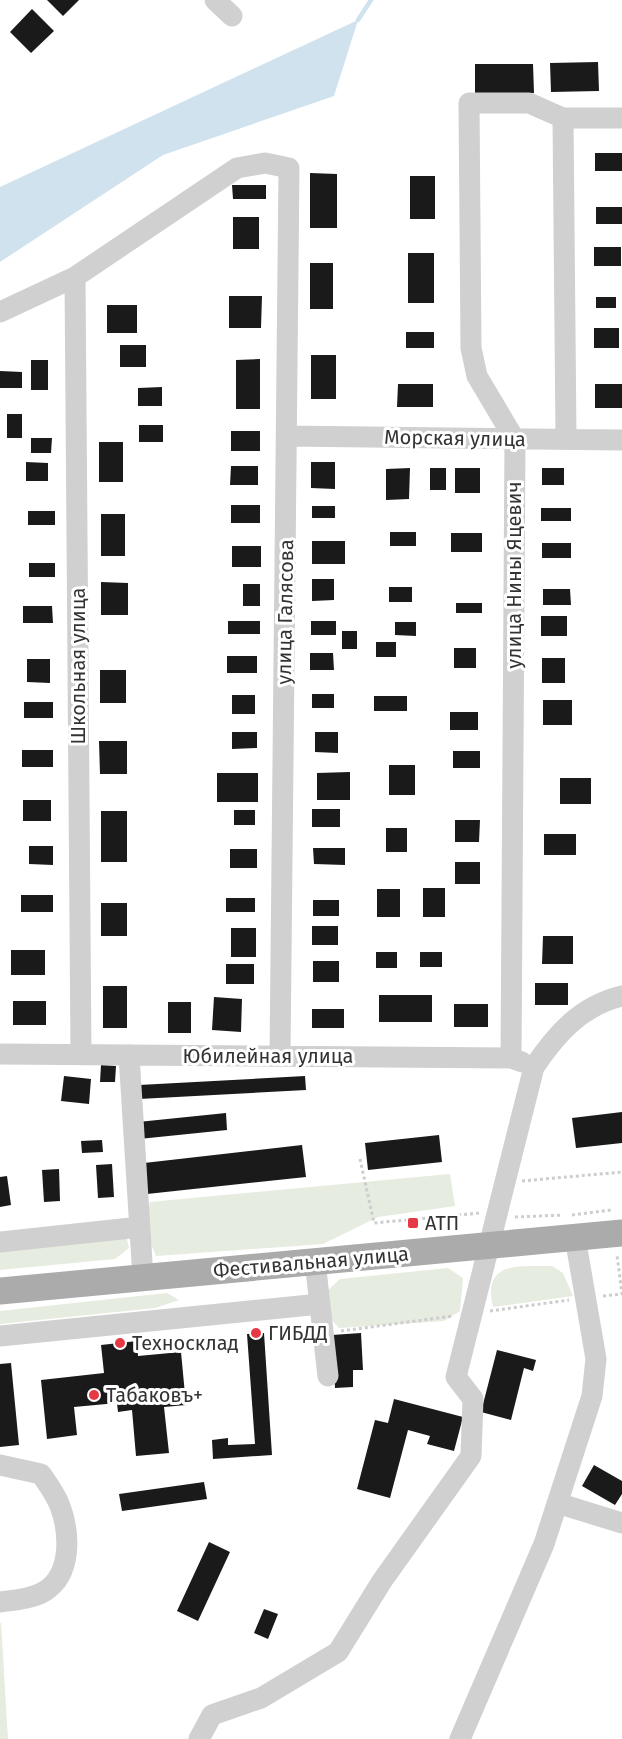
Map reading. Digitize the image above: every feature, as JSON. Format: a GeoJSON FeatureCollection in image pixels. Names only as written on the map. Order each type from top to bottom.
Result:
{"type":"FeatureCollection","features":[{"type":"Feature","properties":{"kind":"main road","name":"Фестивальная улица"},"geometry":{"type":"LineString","coordinates":[[0,1291],[622,1233]]}},
{"type":"Feature","properties":{"kind":"street"},"geometry":{"type":"LineString","coordinates":[[215,0],[232,16]]}},
{"type":"Feature","properties":{"kind":"street"},"geometry":{"type":"LineString","coordinates":[[515,440],[477,376],[471,348],[469,103],[529,103],[563,118],[622,118]]}},
{"type":"Feature","properties":{"kind":"street"},"geometry":{"type":"LineString","coordinates":[[563,118],[566,438]]}},
{"type":"Feature","properties":{"kind":"street","name":"улица Галясова"},"geometry":{"type":"LineString","coordinates":[[75,277],[237,168],[265,163],[289,168],[280,1056]]}},
{"type":"Feature","properties":{"kind":"street"},"geometry":{"type":"LineString","coordinates":[[0,312],[75,277]]}},
{"type":"Feature","properties":{"kind":"street","name":"Школьная улица"},"geometry":{"type":"LineString","coordinates":[[75,277],[81,1055]]}},
{"type":"Feature","properties":{"kind":"street","name":"Морская улица"},"geometry":{"type":"LineString","coordinates":[[287,436],[622,440]]}},
{"type":"Feature","properties":{"kind":"street","name":"улица Нины Яцевич"},"geometry":{"type":"LineString","coordinates":[[511,1058],[515,440]]}},
{"type":"Feature","properties":{"kind":"street"},"geometry":{"type":"LineString","coordinates":[[199,1739],[212,1715],[261,1698],[338,1652],[382,1581],[471,1456],[473,1399],[456,1377],[534,1067],[555,1036],[583,1011],[622,996]]}},
{"type":"Feature","properties":{"kind":"street","name":"Юбилейная улица"},"geometry":{"type":"LineString","coordinates":[[0,1054],[511,1058],[534,1067]]}},
{"type":"Feature","properties":{"kind":"street"},"geometry":{"type":"LineString","coordinates":[[129,1055],[143,1278]]}},
{"type":"Feature","properties":{"kind":"street"},"geometry":{"type":"LineString","coordinates":[[0,1242],[140,1227]]}},
{"type":"Feature","properties":{"kind":"street"},"geometry":{"type":"LineString","coordinates":[[460,1739],[544,1544],[592,1396],[596,1359],[575,1237]]}},
{"type":"Feature","properties":{"kind":"street"},"geometry":{"type":"LineString","coordinates":[[315,1261],[328,1376]]}},
{"type":"Feature","properties":{"kind":"street"},"geometry":{"type":"LineString","coordinates":[[0,1336],[320,1304]]}},
{"type":"Feature","properties":{"kind":"street"},"geometry":{"type":"LineString","coordinates":[[0,1465],[41,1474],[60,1504],[67,1533],[65,1563],[58,1579],[44,1591],[25,1598],[0,1602]]}},
{"type":"Feature","properties":{"kind":"street"},"geometry":{"type":"LineString","coordinates":[[557,1503],[622,1522]]}},
{"type":"Feature","properties":{"kind":"path"},"geometry":{"type":"LineString","coordinates":[[506,1182],[622,1172]]}},
{"type":"Feature","properties":{"kind":"shaded area"},"geometry":{"type":"Polygon","coordinates":[[[450,1174],[455,1206],[378,1217],[323,1244],[156,1256],[144,1227],[150,1202],[450,1174]]]}},
{"type":"Feature","properties":{"kind":"shaded area"},"geometry":{"type":"Polygon","coordinates":[[[126,1236],[129,1248],[115,1259],[0,1270],[0,1248],[126,1236]]]}},
{"type":"Feature","properties":{"kind":"shaded area"},"geometry":{"type":"Polygon","coordinates":[[[552,1266],[563,1273],[573,1296],[493,1307],[491,1292],[493,1281],[498,1274],[516,1267],[552,1266]]]}},
{"type":"Feature","properties":{"kind":"shaded area"},"geometry":{"type":"Polygon","coordinates":[[[448,1268],[463,1278],[460,1311],[444,1321],[339,1328],[330,1318],[326,1292],[340,1279],[448,1268]]]}},
{"type":"Feature","properties":{"kind":"shaded area"},"geometry":{"type":"Polygon","coordinates":[[[167,1293],[179,1300],[155,1308],[0,1324],[0,1311],[167,1293]]]}},
{"type":"Feature","properties":{"kind":"shaded area"},"geometry":{"type":"Polygon","coordinates":[[[1,1623],[8,1739],[0,1739],[1,1623]]]}},
{"type":"Feature","properties":{"kind":"water"},"geometry":{"type":"Polygon","coordinates":[[[358,20],[334,96],[163,155],[0,262],[0,187],[358,20]]]}},
{"type":"Feature","properties":{"kind":"building"},"geometry":{"type":"Polygon","coordinates":[[[47,0],[79,0],[63,16],[47,0]]]}},
{"type":"Feature","properties":{"kind":"building"},"geometry":{"type":"Polygon","coordinates":[[[32,9],[54,31],[31,53],[10,32],[32,9]]]}},
{"type":"Feature","properties":{"kind":"building"},"geometry":{"type":"Polygon","coordinates":[[[598,62],[599,91],[551,92],[550,63],[598,62]]]}},
{"type":"Feature","properties":{"kind":"building"},"geometry":{"type":"Polygon","coordinates":[[[475,64],[533,64],[534,93],[475,94],[475,64]]]}},
{"type":"Feature","properties":{"kind":"building"},"geometry":{"type":"Polygon","coordinates":[[[595,153],[622,153],[622,171],[595,171],[595,153]]]}},
{"type":"Feature","properties":{"kind":"building"},"geometry":{"type":"Polygon","coordinates":[[[310,173],[337,174],[337,228],[310,228],[310,173]]]}},
{"type":"Feature","properties":{"kind":"building"},"geometry":{"type":"Polygon","coordinates":[[[410,176],[435,176],[435,219],[410,219],[410,176]]]}},
{"type":"Feature","properties":{"kind":"building"},"geometry":{"type":"Polygon","coordinates":[[[232,185],[266,185],[266,199],[233,199],[232,185]]]}},
{"type":"Feature","properties":{"kind":"building"},"geometry":{"type":"Polygon","coordinates":[[[596,207],[622,207],[622,224],[596,224],[596,207]]]}},
{"type":"Feature","properties":{"kind":"building"},"geometry":{"type":"Polygon","coordinates":[[[233,217],[259,217],[259,249],[233,249],[233,217]]]}},
{"type":"Feature","properties":{"kind":"building"},"geometry":{"type":"Polygon","coordinates":[[[594,247],[621,247],[621,266],[594,266],[594,247]]]}},
{"type":"Feature","properties":{"kind":"building"},"geometry":{"type":"Polygon","coordinates":[[[408,253],[434,253],[434,303],[408,303],[408,253]]]}},
{"type":"Feature","properties":{"kind":"building"},"geometry":{"type":"Polygon","coordinates":[[[310,263],[333,263],[333,309],[310,309],[310,263]]]}},
{"type":"Feature","properties":{"kind":"building"},"geometry":{"type":"Polygon","coordinates":[[[229,296],[262,296],[261,328],[229,328],[229,296]]]}},
{"type":"Feature","properties":{"kind":"building"},"geometry":{"type":"Polygon","coordinates":[[[596,297],[616,297],[616,308],[596,308],[596,297]]]}},
{"type":"Feature","properties":{"kind":"building"},"geometry":{"type":"Polygon","coordinates":[[[107,305],[137,305],[137,333],[107,333],[107,305]]]}},
{"type":"Feature","properties":{"kind":"building"},"geometry":{"type":"Polygon","coordinates":[[[594,328],[619,328],[619,348],[594,348],[594,328]]]}},
{"type":"Feature","properties":{"kind":"building"},"geometry":{"type":"Polygon","coordinates":[[[406,332],[434,332],[434,348],[406,348],[406,332]]]}},
{"type":"Feature","properties":{"kind":"building"},"geometry":{"type":"Polygon","coordinates":[[[120,345],[146,345],[146,367],[120,367],[120,345]]]}},
{"type":"Feature","properties":{"kind":"building"},"geometry":{"type":"Polygon","coordinates":[[[311,355],[336,355],[336,399],[311,399],[311,355]]]}},
{"type":"Feature","properties":{"kind":"building"},"geometry":{"type":"Polygon","coordinates":[[[260,359],[260,409],[236,409],[236,360],[260,359]]]}},
{"type":"Feature","properties":{"kind":"building"},"geometry":{"type":"Polygon","coordinates":[[[31,360],[48,360],[48,390],[31,390],[31,360]]]}},
{"type":"Feature","properties":{"kind":"building"},"geometry":{"type":"Polygon","coordinates":[[[0,371],[22,372],[22,388],[0,388],[0,371]]]}},
{"type":"Feature","properties":{"kind":"building"},"geometry":{"type":"Polygon","coordinates":[[[398,384],[433,384],[433,407],[397,407],[398,384]]]}},
{"type":"Feature","properties":{"kind":"building"},"geometry":{"type":"Polygon","coordinates":[[[595,384],[622,384],[622,408],[595,408],[595,384]]]}},
{"type":"Feature","properties":{"kind":"building"},"geometry":{"type":"Polygon","coordinates":[[[162,387],[162,406],[138,406],[138,388],[162,387]]]}},
{"type":"Feature","properties":{"kind":"building"},"geometry":{"type":"Polygon","coordinates":[[[7,414],[22,414],[22,438],[7,438],[7,414]]]}},
{"type":"Feature","properties":{"kind":"building"},"geometry":{"type":"Polygon","coordinates":[[[139,425],[163,425],[163,442],[139,442],[139,425]]]}},
{"type":"Feature","properties":{"kind":"building"},"geometry":{"type":"Polygon","coordinates":[[[231,431],[260,431],[260,451],[231,451],[231,431]]]}},
{"type":"Feature","properties":{"kind":"building"},"geometry":{"type":"Polygon","coordinates":[[[31,438],[52,438],[51,453],[31,453],[31,438]]]}},
{"type":"Feature","properties":{"kind":"building"},"geometry":{"type":"Polygon","coordinates":[[[99,442],[123,442],[123,482],[99,482],[99,442]]]}},
{"type":"Feature","properties":{"kind":"building"},"geometry":{"type":"Polygon","coordinates":[[[26,462],[48,463],[48,481],[26,481],[26,462]]]}},
{"type":"Feature","properties":{"kind":"building"},"geometry":{"type":"Polygon","coordinates":[[[311,462],[335,462],[335,489],[311,488],[311,462]]]}},
{"type":"Feature","properties":{"kind":"building"},"geometry":{"type":"Polygon","coordinates":[[[231,466],[258,466],[258,485],[230,485],[231,466]]]}},
{"type":"Feature","properties":{"kind":"building"},"geometry":{"type":"Polygon","coordinates":[[[410,468],[409,499],[386,500],[386,469],[410,468]]]}},
{"type":"Feature","properties":{"kind":"building"},"geometry":{"type":"Polygon","coordinates":[[[430,468],[446,468],[446,490],[430,490],[430,468]]]}},
{"type":"Feature","properties":{"kind":"building"},"geometry":{"type":"Polygon","coordinates":[[[455,468],[480,468],[480,493],[455,493],[455,468]]]}},
{"type":"Feature","properties":{"kind":"building"},"geometry":{"type":"Polygon","coordinates":[[[542,468],[564,468],[564,485],[542,485],[542,468]]]}},
{"type":"Feature","properties":{"kind":"building"},"geometry":{"type":"Polygon","coordinates":[[[231,505],[260,505],[260,523],[231,523],[231,505]]]}},
{"type":"Feature","properties":{"kind":"building"},"geometry":{"type":"Polygon","coordinates":[[[312,506],[335,506],[335,518],[312,518],[312,506]]]}},
{"type":"Feature","properties":{"kind":"building"},"geometry":{"type":"Polygon","coordinates":[[[541,508],[571,508],[571,521],[541,521],[541,508]]]}},
{"type":"Feature","properties":{"kind":"building"},"geometry":{"type":"Polygon","coordinates":[[[28,511],[55,511],[55,525],[28,525],[28,511]]]}},
{"type":"Feature","properties":{"kind":"building"},"geometry":{"type":"Polygon","coordinates":[[[101,514],[125,514],[125,556],[101,556],[101,514]]]}},
{"type":"Feature","properties":{"kind":"building"},"geometry":{"type":"Polygon","coordinates":[[[390,532],[416,532],[416,546],[390,546],[390,532]]]}},
{"type":"Feature","properties":{"kind":"building"},"geometry":{"type":"Polygon","coordinates":[[[451,533],[482,533],[482,552],[451,552],[451,533]]]}},
{"type":"Feature","properties":{"kind":"building"},"geometry":{"type":"Polygon","coordinates":[[[312,541],[345,541],[345,564],[312,564],[312,541]]]}},
{"type":"Feature","properties":{"kind":"building"},"geometry":{"type":"Polygon","coordinates":[[[542,543],[571,543],[571,558],[542,558],[542,543]]]}},
{"type":"Feature","properties":{"kind":"building"},"geometry":{"type":"Polygon","coordinates":[[[232,546],[261,546],[261,567],[232,567],[232,546]]]}},
{"type":"Feature","properties":{"kind":"building"},"geometry":{"type":"Polygon","coordinates":[[[29,563],[55,563],[55,577],[29,577],[29,563]]]}},
{"type":"Feature","properties":{"kind":"building"},"geometry":{"type":"Polygon","coordinates":[[[312,579],[334,579],[334,600],[312,601],[312,579]]]}},
{"type":"Feature","properties":{"kind":"building"},"geometry":{"type":"Polygon","coordinates":[[[101,582],[128,583],[128,615],[101,615],[101,582]]]}},
{"type":"Feature","properties":{"kind":"building"},"geometry":{"type":"Polygon","coordinates":[[[243,584],[260,584],[260,606],[243,606],[243,584]]]}},
{"type":"Feature","properties":{"kind":"building"},"geometry":{"type":"Polygon","coordinates":[[[389,587],[412,587],[412,602],[389,602],[389,587]]]}},
{"type":"Feature","properties":{"kind":"building"},"geometry":{"type":"Polygon","coordinates":[[[543,589],[570,589],[571,605],[543,605],[543,589]]]}},
{"type":"Feature","properties":{"kind":"building"},"geometry":{"type":"Polygon","coordinates":[[[456,603],[482,603],[482,613],[456,613],[456,603]]]}},
{"type":"Feature","properties":{"kind":"building"},"geometry":{"type":"Polygon","coordinates":[[[23,606],[52,606],[53,623],[23,623],[23,606]]]}},
{"type":"Feature","properties":{"kind":"building"},"geometry":{"type":"Polygon","coordinates":[[[541,616],[567,616],[567,636],[541,636],[541,616]]]}},
{"type":"Feature","properties":{"kind":"building"},"geometry":{"type":"Polygon","coordinates":[[[228,621],[260,621],[260,634],[228,634],[228,621]]]}},
{"type":"Feature","properties":{"kind":"building"},"geometry":{"type":"Polygon","coordinates":[[[311,621],[336,621],[336,635],[311,635],[311,621]]]}},
{"type":"Feature","properties":{"kind":"building"},"geometry":{"type":"Polygon","coordinates":[[[395,622],[416,622],[416,636],[395,635],[395,622]]]}},
{"type":"Feature","properties":{"kind":"building"},"geometry":{"type":"Polygon","coordinates":[[[342,631],[357,631],[357,649],[342,649],[342,631]]]}},
{"type":"Feature","properties":{"kind":"building"},"geometry":{"type":"Polygon","coordinates":[[[376,642],[396,642],[396,657],[376,657],[376,642]]]}},
{"type":"Feature","properties":{"kind":"building"},"geometry":{"type":"Polygon","coordinates":[[[454,648],[476,648],[476,668],[454,668],[454,648]]]}},
{"type":"Feature","properties":{"kind":"building"},"geometry":{"type":"Polygon","coordinates":[[[310,653],[333,653],[334,670],[310,670],[310,653]]]}},
{"type":"Feature","properties":{"kind":"building"},"geometry":{"type":"Polygon","coordinates":[[[227,656],[257,656],[257,673],[227,673],[227,656]]]}},
{"type":"Feature","properties":{"kind":"building"},"geometry":{"type":"Polygon","coordinates":[[[542,658],[565,658],[565,683],[542,683],[542,658]]]}},
{"type":"Feature","properties":{"kind":"building"},"geometry":{"type":"Polygon","coordinates":[[[27,659],[50,659],[50,683],[27,682],[27,659]]]}},
{"type":"Feature","properties":{"kind":"building"},"geometry":{"type":"Polygon","coordinates":[[[100,670],[126,670],[126,703],[100,703],[100,670]]]}},
{"type":"Feature","properties":{"kind":"building"},"geometry":{"type":"Polygon","coordinates":[[[312,694],[334,694],[334,708],[312,708],[312,694]]]}},
{"type":"Feature","properties":{"kind":"building"},"geometry":{"type":"Polygon","coordinates":[[[232,695],[255,695],[255,714],[232,714],[232,695]]]}},
{"type":"Feature","properties":{"kind":"building"},"geometry":{"type":"Polygon","coordinates":[[[374,696],[407,696],[407,711],[374,711],[374,696]]]}},
{"type":"Feature","properties":{"kind":"building"},"geometry":{"type":"Polygon","coordinates":[[[543,700],[572,700],[572,725],[543,725],[543,700]]]}},
{"type":"Feature","properties":{"kind":"building"},"geometry":{"type":"Polygon","coordinates":[[[24,702],[53,702],[53,718],[24,718],[24,702]]]}},
{"type":"Feature","properties":{"kind":"building"},"geometry":{"type":"Polygon","coordinates":[[[450,712],[478,712],[478,730],[450,730],[450,712]]]}},
{"type":"Feature","properties":{"kind":"building"},"geometry":{"type":"Polygon","coordinates":[[[232,732],[257,732],[257,748],[232,749],[232,732]]]}},
{"type":"Feature","properties":{"kind":"building"},"geometry":{"type":"Polygon","coordinates":[[[315,732],[338,732],[338,753],[315,752],[315,732]]]}},
{"type":"Feature","properties":{"kind":"building"},"geometry":{"type":"Polygon","coordinates":[[[99,741],[127,741],[127,774],[100,774],[99,741]]]}},
{"type":"Feature","properties":{"kind":"building"},"geometry":{"type":"Polygon","coordinates":[[[22,750],[53,750],[53,767],[22,767],[22,750]]]}},
{"type":"Feature","properties":{"kind":"building"},"geometry":{"type":"Polygon","coordinates":[[[453,751],[480,751],[480,768],[453,768],[453,751]]]}},
{"type":"Feature","properties":{"kind":"building"},"geometry":{"type":"Polygon","coordinates":[[[389,765],[415,765],[415,795],[389,795],[389,765]]]}},
{"type":"Feature","properties":{"kind":"building"},"geometry":{"type":"Polygon","coordinates":[[[350,772],[350,800],[317,800],[317,773],[350,772]]]}},
{"type":"Feature","properties":{"kind":"building"},"geometry":{"type":"Polygon","coordinates":[[[217,773],[258,773],[258,802],[217,802],[217,773]]]}},
{"type":"Feature","properties":{"kind":"building"},"geometry":{"type":"Polygon","coordinates":[[[560,778],[591,778],[591,804],[560,804],[560,778]]]}},
{"type":"Feature","properties":{"kind":"building"},"geometry":{"type":"Polygon","coordinates":[[[23,800],[51,800],[51,821],[23,821],[23,800]]]}},
{"type":"Feature","properties":{"kind":"building"},"geometry":{"type":"Polygon","coordinates":[[[312,809],[340,809],[340,827],[312,827],[312,809]]]}},
{"type":"Feature","properties":{"kind":"building"},"geometry":{"type":"Polygon","coordinates":[[[234,810],[255,810],[255,825],[234,825],[234,810]]]}},
{"type":"Feature","properties":{"kind":"building"},"geometry":{"type":"Polygon","coordinates":[[[101,811],[127,811],[127,862],[101,862],[101,811]]]}},
{"type":"Feature","properties":{"kind":"building"},"geometry":{"type":"Polygon","coordinates":[[[455,820],[480,820],[479,842],[455,842],[455,820]]]}},
{"type":"Feature","properties":{"kind":"building"},"geometry":{"type":"Polygon","coordinates":[[[386,828],[407,828],[407,852],[386,852],[386,828]]]}},
{"type":"Feature","properties":{"kind":"building"},"geometry":{"type":"Polygon","coordinates":[[[544,834],[576,834],[576,855],[544,855],[544,834]]]}},
{"type":"Feature","properties":{"kind":"building"},"geometry":{"type":"Polygon","coordinates":[[[29,846],[53,846],[53,865],[29,864],[29,846]]]}},
{"type":"Feature","properties":{"kind":"building"},"geometry":{"type":"Polygon","coordinates":[[[313,848],[345,848],[345,865],[314,864],[313,848]]]}},
{"type":"Feature","properties":{"kind":"building"},"geometry":{"type":"Polygon","coordinates":[[[230,849],[257,849],[257,868],[230,868],[230,849]]]}},
{"type":"Feature","properties":{"kind":"building"},"geometry":{"type":"Polygon","coordinates":[[[455,862],[480,862],[480,884],[455,884],[455,862]]]}},
{"type":"Feature","properties":{"kind":"building"},"geometry":{"type":"Polygon","coordinates":[[[423,888],[445,888],[445,917],[423,917],[423,888]]]}},
{"type":"Feature","properties":{"kind":"building"},"geometry":{"type":"Polygon","coordinates":[[[377,889],[400,889],[400,917],[377,917],[377,889]]]}},
{"type":"Feature","properties":{"kind":"building"},"geometry":{"type":"Polygon","coordinates":[[[21,895],[53,895],[53,912],[21,912],[21,895]]]}},
{"type":"Feature","properties":{"kind":"building"},"geometry":{"type":"Polygon","coordinates":[[[226,898],[255,898],[255,912],[226,912],[226,898]]]}},
{"type":"Feature","properties":{"kind":"building"},"geometry":{"type":"Polygon","coordinates":[[[313,900],[339,900],[339,916],[313,916],[313,900]]]}},
{"type":"Feature","properties":{"kind":"building"},"geometry":{"type":"Polygon","coordinates":[[[101,903],[127,903],[127,936],[101,936],[101,903]]]}},
{"type":"Feature","properties":{"kind":"building"},"geometry":{"type":"Polygon","coordinates":[[[312,926],[338,926],[338,945],[312,945],[312,926]]]}},
{"type":"Feature","properties":{"kind":"building"},"geometry":{"type":"Polygon","coordinates":[[[231,928],[256,928],[256,957],[231,957],[231,928]]]}},
{"type":"Feature","properties":{"kind":"building"},"geometry":{"type":"Polygon","coordinates":[[[543,936],[573,936],[573,964],[542,964],[543,936]]]}},
{"type":"Feature","properties":{"kind":"building"},"geometry":{"type":"Polygon","coordinates":[[[11,950],[45,950],[45,975],[11,975],[11,950]]]}},
{"type":"Feature","properties":{"kind":"building"},"geometry":{"type":"Polygon","coordinates":[[[376,952],[397,952],[397,968],[376,968],[376,952]]]}},
{"type":"Feature","properties":{"kind":"building"},"geometry":{"type":"Polygon","coordinates":[[[420,952],[442,952],[442,967],[420,967],[420,952]]]}},
{"type":"Feature","properties":{"kind":"building"},"geometry":{"type":"Polygon","coordinates":[[[313,961],[339,961],[339,982],[313,982],[313,961]]]}},
{"type":"Feature","properties":{"kind":"building"},"geometry":{"type":"Polygon","coordinates":[[[226,964],[254,964],[254,984],[226,984],[226,964]]]}},
{"type":"Feature","properties":{"kind":"building"},"geometry":{"type":"Polygon","coordinates":[[[535,983],[568,983],[568,1005],[535,1005],[535,983]]]}},
{"type":"Feature","properties":{"kind":"building"},"geometry":{"type":"Polygon","coordinates":[[[103,986],[127,986],[127,1028],[103,1028],[103,986]]]}},
{"type":"Feature","properties":{"kind":"building"},"geometry":{"type":"Polygon","coordinates":[[[379,995],[432,995],[432,1022],[379,1022],[379,995]]]}},
{"type":"Feature","properties":{"kind":"building"},"geometry":{"type":"Polygon","coordinates":[[[214,997],[242,999],[241,1032],[212,1030],[214,997]]]}},
{"type":"Feature","properties":{"kind":"building"},"geometry":{"type":"Polygon","coordinates":[[[13,1001],[46,1001],[46,1025],[13,1025],[13,1001]]]}},
{"type":"Feature","properties":{"kind":"building"},"geometry":{"type":"Polygon","coordinates":[[[168,1002],[191,1002],[191,1033],[168,1033],[168,1002]]]}},
{"type":"Feature","properties":{"kind":"building"},"geometry":{"type":"Polygon","coordinates":[[[454,1004],[488,1004],[488,1027],[454,1027],[454,1004]]]}},
{"type":"Feature","properties":{"kind":"building"},"geometry":{"type":"Polygon","coordinates":[[[312,1009],[344,1009],[344,1028],[312,1028],[312,1009]]]}},
{"type":"Feature","properties":{"kind":"building"},"geometry":{"type":"Polygon","coordinates":[[[101,1065],[116,1066],[115,1082],[100,1082],[101,1065]]]}},
{"type":"Feature","properties":{"kind":"building"},"geometry":{"type":"Polygon","coordinates":[[[64,1076],[91,1079],[89,1104],[61,1101],[64,1076]]]}},
{"type":"Feature","properties":{"kind":"building"},"geometry":{"type":"Polygon","coordinates":[[[305,1076],[306,1090],[139,1099],[139,1085],[305,1076]]]}},
{"type":"Feature","properties":{"kind":"building"},"geometry":{"type":"Polygon","coordinates":[[[622,1112],[622,1143],[576,1148],[572,1118],[622,1112]]]}},
{"type":"Feature","properties":{"kind":"building"},"geometry":{"type":"Polygon","coordinates":[[[226,1113],[227,1130],[139,1139],[138,1122],[226,1113]]]}},
{"type":"Feature","properties":{"kind":"building"},"geometry":{"type":"Polygon","coordinates":[[[439,1135],[442,1162],[368,1170],[365,1143],[439,1135]]]}},
{"type":"Feature","properties":{"kind":"building"},"geometry":{"type":"Polygon","coordinates":[[[102,1140],[103,1152],[82,1153],[81,1141],[102,1140]]]}},
{"type":"Feature","properties":{"kind":"building"},"geometry":{"type":"Polygon","coordinates":[[[302,1145],[306,1177],[147,1194],[144,1163],[302,1145]]]}},
{"type":"Feature","properties":{"kind":"building"},"geometry":{"type":"Polygon","coordinates":[[[112,1164],[114,1197],[98,1198],[96,1165],[112,1164]]]}},
{"type":"Feature","properties":{"kind":"building"},"geometry":{"type":"Polygon","coordinates":[[[59,1169],[60,1201],[44,1202],[42,1170],[59,1169]]]}},
{"type":"Feature","properties":{"kind":"building"},"geometry":{"type":"Polygon","coordinates":[[[7,1176],[11,1205],[0,1207],[0,1177],[7,1176]]]}},
{"type":"Feature","properties":{"kind":"building"},"geometry":{"type":"Polygon","coordinates":[[[264,1333],[272,1455],[213,1459],[212,1440],[228,1438],[228,1445],[255,1444],[247,1334],[264,1333]]]}},
{"type":"Feature","properties":{"kind":"building"},"geometry":{"type":"Polygon","coordinates":[[[361,1333],[363,1370],[353,1370],[353,1387],[335,1388],[332,1335],[361,1333]]]}},
{"type":"Feature","properties":{"kind":"building"},"geometry":{"type":"Polygon","coordinates":[[[137,1341],[138,1356],[181,1352],[186,1405],[164,1407],[169,1453],[136,1456],[132,1410],[118,1412],[117,1403],[74,1407],[77,1435],[47,1439],[41,1380],[104,1373],[101,1345],[137,1341]]]}},
{"type":"Feature","properties":{"kind":"building"},"geometry":{"type":"Polygon","coordinates":[[[497,1350],[536,1360],[533,1371],[524,1368],[511,1420],[481,1412],[497,1350]]]}},
{"type":"Feature","properties":{"kind":"building"},"geometry":{"type":"Polygon","coordinates":[[[11,1363],[19,1445],[0,1447],[0,1364],[11,1363]]]}},
{"type":"Feature","properties":{"kind":"building"},"geometry":{"type":"Polygon","coordinates":[[[394,1399],[463,1417],[454,1451],[427,1444],[430,1436],[408,1430],[390,1498],[357,1489],[375,1420],[388,1423],[394,1399]]]}},
{"type":"Feature","properties":{"kind":"building"},"geometry":{"type":"Polygon","coordinates":[[[594,1465],[622,1481],[622,1494],[615,1505],[582,1486],[594,1465]]]}},
{"type":"Feature","properties":{"kind":"building"},"geometry":{"type":"Polygon","coordinates":[[[204,1482],[207,1499],[122,1511],[119,1494],[204,1482]]]}},
{"type":"Feature","properties":{"kind":"building"},"geometry":{"type":"Polygon","coordinates":[[[209,1542],[230,1552],[198,1621],[177,1611],[209,1542]]]}},
{"type":"Feature","properties":{"kind":"building"},"geometry":{"type":"Polygon","coordinates":[[[264,1609],[278,1614],[268,1639],[254,1633],[264,1609]]]}},
{"type":"Feature","properties":{"kind":"waterway"},"geometry":{"type":"LineString","coordinates":[[358,20],[371,0]]}},
{"type":"Feature","properties":{"kind":"place","name":"АТП"},"geometry":{"type":"Point","coordinates":[413,1223]}},
{"type":"Feature","properties":{"kind":"place","name":"ГИБДД"},"geometry":{"type":"Point","coordinates":[256,1333]}},
{"type":"Feature","properties":{"kind":"place","name":"Техносклад"},"geometry":{"type":"Point","coordinates":[120,1343]}},
{"type":"Feature","properties":{"kind":"place","name":"Табаковъ+"},"geometry":{"type":"Point","coordinates":[94,1395]}}]}
